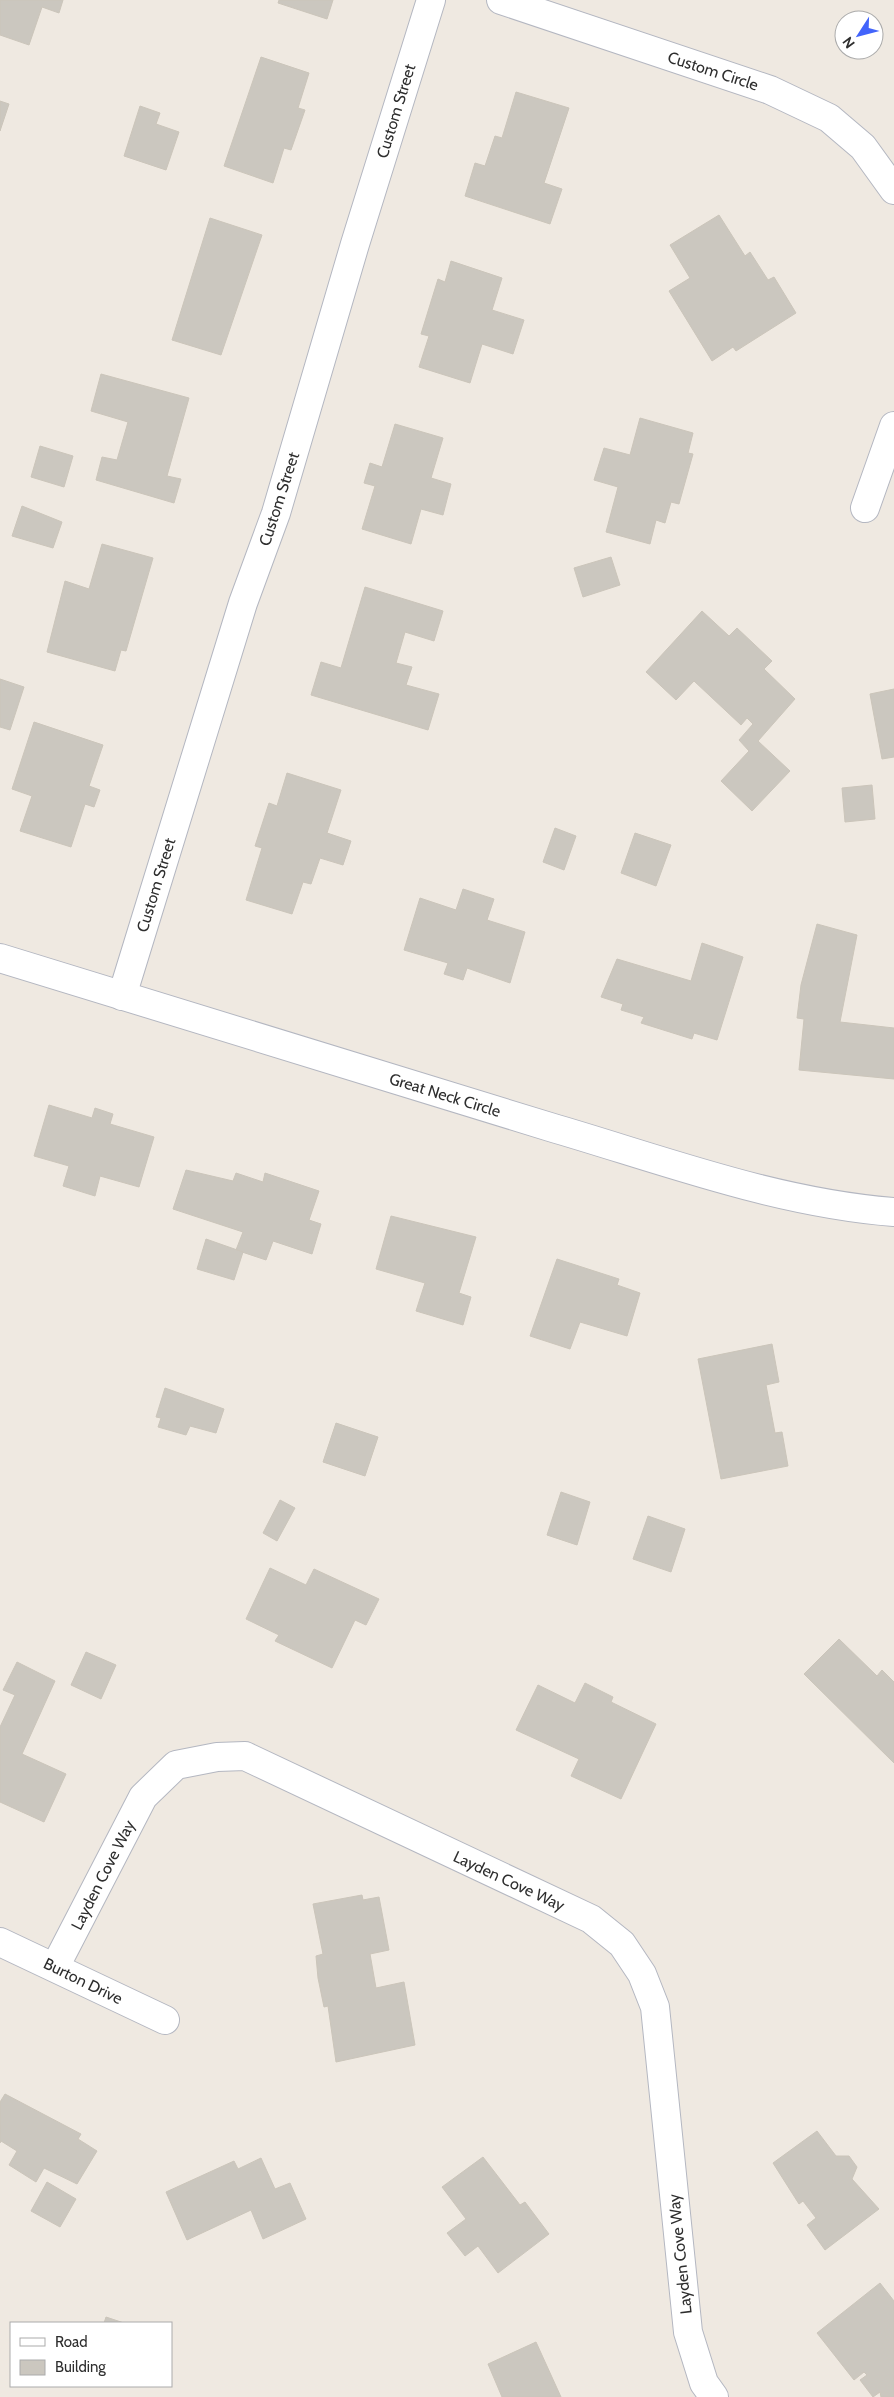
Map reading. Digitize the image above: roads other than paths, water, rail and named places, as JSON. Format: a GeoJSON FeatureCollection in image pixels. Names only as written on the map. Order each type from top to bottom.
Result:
{"type":"FeatureCollection","features":[{"type":"Feature","properties":{"kind":"street","name":"Custom Street"},"geometry":{"type":"LineString","coordinates":[[122,996],[243,603],[276,513],[355,244],[430,0]]}},
{"type":"Feature","properties":{"kind":"street","name":"Custom Circle"},"geometry":{"type":"LineString","coordinates":[[501,0],[770,90],[829,118],[863,146],[894,190]]}},
{"type":"Feature","properties":{"kind":"street"},"geometry":{"type":"LineString","coordinates":[[865,508],[894,426]]}},
{"type":"Feature","properties":{"kind":"street","name":"Great Neck Circle"},"geometry":{"type":"LineString","coordinates":[[0,958],[770,1192],[851,1209],[894,1212]]}},
{"type":"Feature","properties":{"kind":"street","name":"Layden Cove Way"},"geometry":{"type":"LineString","coordinates":[[55,1967],[143,1797],[176,1765],[217,1757],[245,1756],[591,1919],[622,1944],[642,1974],[655,2007],[688,2332],[704,2383],[714,2397]]}},
{"type":"Feature","properties":{"kind":"street","name":"Burton Drive"},"geometry":{"type":"LineString","coordinates":[[0,1942],[165,2020]]}}]}
